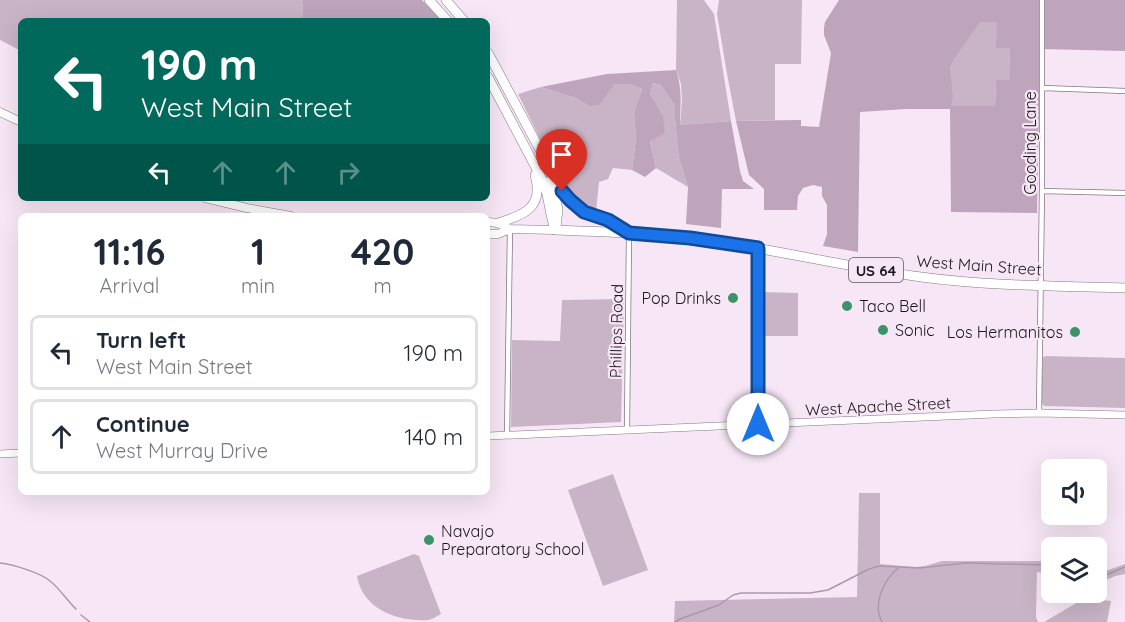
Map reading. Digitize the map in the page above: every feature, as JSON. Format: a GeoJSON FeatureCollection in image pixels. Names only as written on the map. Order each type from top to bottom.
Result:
{"type":"FeatureCollection","features":[{"type":"Feature","properties":{"kind":"highway"},"geometry":{"type":"LineString","coordinates":[[429,0],[445,18]]}},
{"type":"Feature","properties":{"kind":"highway"},"geometry":{"type":"LineString","coordinates":[[446,0],[461,18]]}},
{"type":"Feature","properties":{"kind":"highway","name":"US 64"},"geometry":{"type":"LineString","coordinates":[[490,57],[562,191],[584,212],[608,220],[629,233]]}},
{"type":"Feature","properties":{"kind":"highway"},"geometry":{"type":"LineString","coordinates":[[490,81],[544,183],[555,230]]}},
{"type":"Feature","properties":{"kind":"highway"},"geometry":{"type":"LineString","coordinates":[[541,153],[555,194],[558,214],[555,230]]}},
{"type":"Feature","properties":{"kind":"highway"},"geometry":{"type":"LineString","coordinates":[[498,222],[525,213],[536,201],[538,188],[530,155]]}},
{"type":"Feature","properties":{"kind":"highway","name":"West Main Street"},"geometry":{"type":"LineString","coordinates":[[555,230],[690,238],[920,277],[966,282],[1125,288]]}},
{"type":"Feature","properties":{"kind":"main road"},"geometry":{"type":"LineString","coordinates":[[0,112],[18,121]]}},
{"type":"Feature","properties":{"kind":"main road"},"geometry":{"type":"LineString","coordinates":[[218,201],[274,213]]}},
{"type":"Feature","properties":{"kind":"main road"},"geometry":{"type":"LineString","coordinates":[[490,222],[498,222]]}},
{"type":"Feature","properties":{"kind":"main road","name":"West Main Street"},"geometry":{"type":"LineString","coordinates":[[498,222],[510,229]]}},
{"type":"Feature","properties":{"kind":"main road","name":"West Main Street"},"geometry":{"type":"LineString","coordinates":[[490,234],[498,234],[510,229],[555,230]]}},
{"type":"Feature","properties":{"kind":"main road","name":"West Apache Street"},"geometry":{"type":"LineString","coordinates":[[490,436],[994,414],[1125,415]]}},
{"type":"Feature","properties":{"kind":"main road"},"geometry":{"type":"LineString","coordinates":[[0,454],[18,453]]}},
{"type":"Feature","properties":{"kind":"street","name":"Gooding Lane"},"geometry":{"type":"LineString","coordinates":[[1039,413],[1042,0]]}},
{"type":"Feature","properties":{"kind":"street"},"geometry":{"type":"LineString","coordinates":[[1042,88],[1125,91]]}},
{"type":"Feature","properties":{"kind":"street"},"geometry":{"type":"LineString","coordinates":[[1042,191],[1125,193]]}},
{"type":"Feature","properties":{"kind":"street"},"geometry":{"type":"LineString","coordinates":[[507,435],[510,229]]}},
{"type":"Feature","properties":{"kind":"street","name":"Phillips Road"},"geometry":{"type":"LineString","coordinates":[[627,430],[629,233]]}},
{"type":"Feature","properties":{"kind":"street"},"geometry":{"type":"LineString","coordinates":[[758,248],[758,424]]}},
{"type":"Feature","properties":{"kind":"shaded area"},"geometry":{"type":"Polygon","coordinates":[[[0,0],[303,1],[302,18],[18,18],[18,49],[0,40],[0,0]]]}},
{"type":"Feature","properties":{"kind":"shaded area"},"geometry":{"type":"Polygon","coordinates":[[[299,0],[422,0],[439,18],[302,18],[303,1],[299,0]]]}},
{"type":"Feature","properties":{"kind":"shaded area"},"geometry":{"type":"Polygon","coordinates":[[[677,0],[704,0],[714,14],[731,121],[680,125],[681,84],[676,70],[677,0]]]}},
{"type":"Feature","properties":{"kind":"shaded area"},"geometry":{"type":"Polygon","coordinates":[[[719,0],[802,0],[801,64],[775,64],[775,120],[736,121],[717,14],[719,0]]]}},
{"type":"Feature","properties":{"kind":"shaded area"},"geometry":{"type":"Polygon","coordinates":[[[839,0],[1125,0],[1125,51],[1040,49],[1037,213],[951,212],[950,109],[860,112],[858,252],[823,246],[827,234],[827,205],[822,196],[822,187],[813,185],[803,188],[798,196],[797,210],[764,210],[764,189],[749,175],[736,121],[801,120],[801,126],[819,127],[831,53],[824,35],[825,22],[839,0]],[[980,22],[954,60],[950,69],[953,97],[951,106],[995,106],[996,80],[1009,80],[1010,48],[996,48],[997,22],[980,22]]]}},
{"type":"Feature","properties":{"kind":"shaded area"},"geometry":{"type":"Polygon","coordinates":[[[980,21],[997,22],[1010,48],[1009,81],[996,80],[995,106],[950,106],[950,69],[980,21]]]}},
{"type":"Feature","properties":{"kind":"shaded area"},"geometry":{"type":"Polygon","coordinates":[[[676,70],[680,91],[680,125],[731,121],[743,181],[754,189],[722,189],[721,228],[686,224],[688,187],[679,158],[675,106],[661,85],[653,83],[650,94],[663,116],[665,133],[650,141],[656,168],[645,177],[632,170],[636,139],[634,113],[642,89],[631,84],[615,84],[599,105],[589,106],[576,98],[541,87],[607,74],[676,70]]]}},
{"type":"Feature","properties":{"kind":"shaded area"},"geometry":{"type":"Polygon","coordinates":[[[653,83],[661,85],[675,106],[679,158],[688,187],[656,168],[650,140],[655,105],[650,94],[653,83]]]}},
{"type":"Feature","properties":{"kind":"shaded area"},"geometry":{"type":"Polygon","coordinates":[[[615,84],[631,84],[642,89],[634,113],[636,139],[632,170],[613,168],[608,179],[599,182],[596,211],[577,202],[563,186],[518,94],[541,87],[576,98],[589,106],[607,94],[615,84]]]}},
{"type":"Feature","properties":{"kind":"shaded area"},"geometry":{"type":"Polygon","coordinates":[[[762,292],[798,293],[798,336],[761,336],[762,292]]]}},
{"type":"Feature","properties":{"kind":"shaded area"},"geometry":{"type":"Polygon","coordinates":[[[624,299],[621,422],[511,427],[512,340],[560,341],[562,300],[624,299]]]}},
{"type":"Feature","properties":{"kind":"shaded area"},"geometry":{"type":"Polygon","coordinates":[[[1043,357],[1125,358],[1125,408],[1044,406],[1041,402],[1043,357]]]}},
{"type":"Feature","properties":{"kind":"shaded area"},"geometry":{"type":"Polygon","coordinates":[[[613,474],[648,570],[603,586],[568,490],[613,474]]]}},
{"type":"Feature","properties":{"kind":"shaded area"},"geometry":{"type":"Polygon","coordinates":[[[859,493],[880,493],[880,564],[915,567],[942,561],[1041,561],[1041,573],[1037,572],[1036,617],[1038,622],[674,622],[675,601],[857,597],[859,493]]]}},
{"type":"Feature","properties":{"kind":"shaded area"},"geometry":{"type":"Polygon","coordinates":[[[414,554],[419,556],[441,614],[428,620],[404,618],[382,611],[366,597],[357,576],[414,554]]]}},
{"type":"Feature","properties":{"kind":"shaded area"},"geometry":{"type":"Polygon","coordinates":[[[1125,564],[1125,574],[1107,580],[1107,570],[1125,564]]]}},
{"type":"Feature","properties":{"kind":"shaded area"},"geometry":{"type":"Polygon","coordinates":[[[1111,601],[1107,622],[1044,622],[1076,603],[1111,601]]]}},
{"type":"Feature","properties":{"kind":"waterway"},"geometry":{"type":"LineString","coordinates":[[0,563],[26,569],[46,578],[76,609]]}},
{"type":"Feature","properties":{"kind":"waterway"},"geometry":{"type":"LineString","coordinates":[[675,622],[719,605],[733,595],[810,593],[828,590],[879,566],[920,568],[965,563],[1041,565]]}},
{"type":"Feature","properties":{"kind":"waterway"},"geometry":{"type":"LineString","coordinates":[[882,622],[878,607],[881,592],[899,567]]}},
{"type":"Feature","properties":{"kind":"waterway"},"geometry":{"type":"LineString","coordinates":[[1107,574],[1125,567]]}},
{"type":"Feature","properties":{"kind":"waterway"},"geometry":{"type":"LineString","coordinates":[[81,615],[90,622]]}},
{"type":"Feature","properties":{"kind":"place","name":"Pop Drinks"},"geometry":{"type":"Point","coordinates":[733,298]}},
{"type":"Feature","properties":{"kind":"place","name":"Taco Bell"},"geometry":{"type":"Point","coordinates":[847,306]}},
{"type":"Feature","properties":{"kind":"place","name":"Sonic"},"geometry":{"type":"Point","coordinates":[883,330]}},
{"type":"Feature","properties":{"kind":"place","name":"Los Hermanitos"},"geometry":{"type":"Point","coordinates":[1075,332]}},
{"type":"Feature","properties":{"kind":"place","name":"Navajo Preparatory School"},"geometry":{"type":"Point","coordinates":[429,540]}},
{"type":"Feature","properties":{"kind":"route"},"geometry":{"type":"LineString","coordinates":[[562,191],[584,212],[608,220],[629,233],[675,236],[758,248],[758,424]]}}]}
